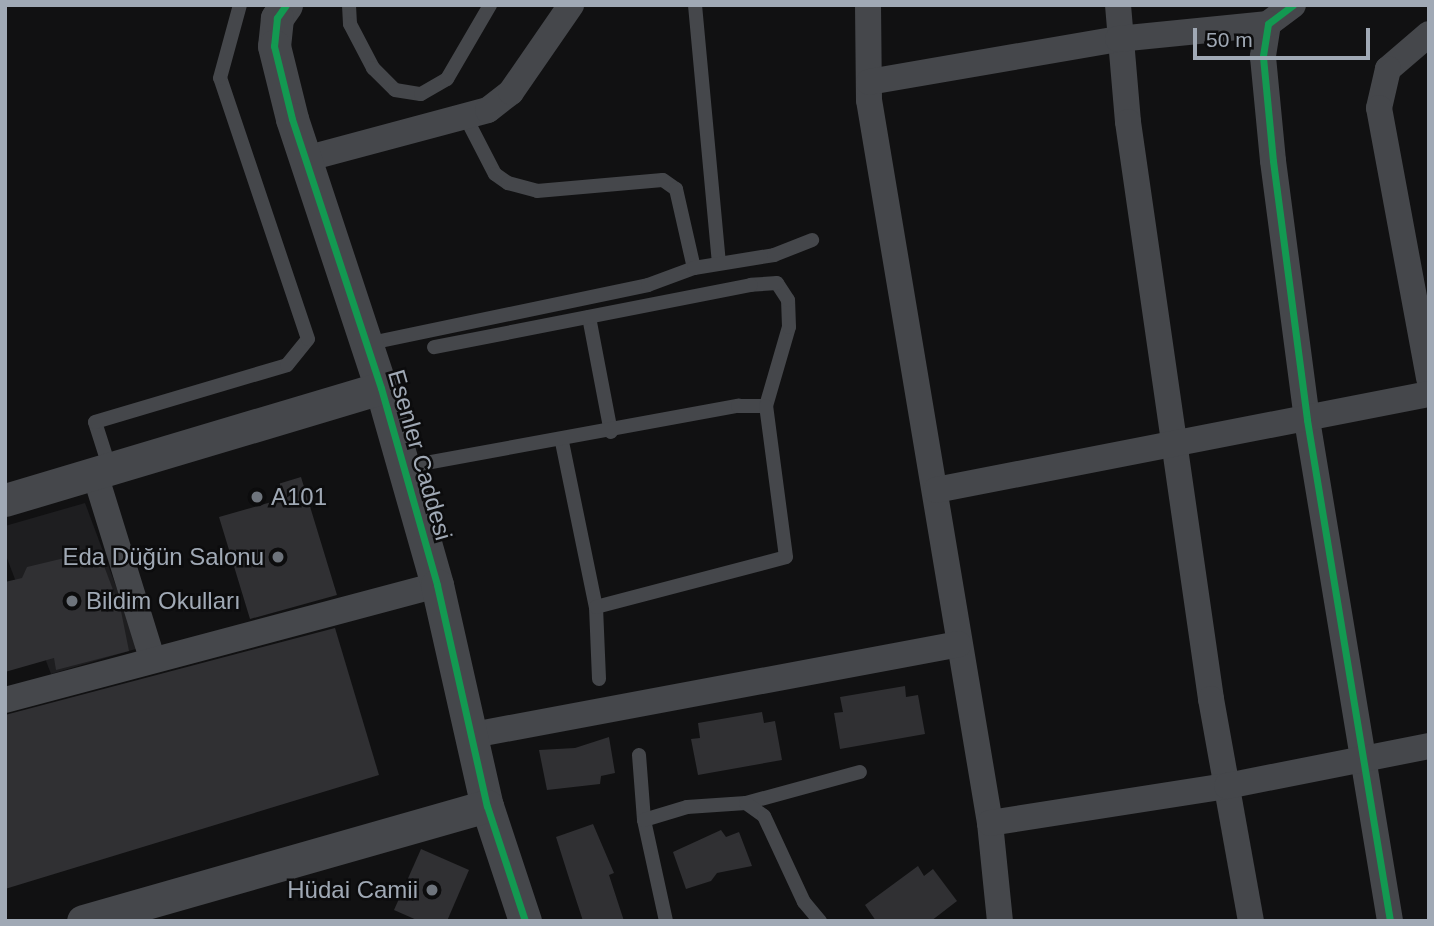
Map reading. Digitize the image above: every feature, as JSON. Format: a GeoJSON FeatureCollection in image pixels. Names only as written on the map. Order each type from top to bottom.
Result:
{"type":"FeatureCollection","features":[{"type":"Feature","properties":{"kind":"street","name":"Esenler Caddesi"},"geometry":{"type":"LineString","coordinates":[[286,5],[277,18],[274,46],[305,159],[381,388],[438,585],[487,806],[525,921]]}},
{"type":"Feature","properties":{"kind":"street"},"geometry":{"type":"LineString","coordinates":[[305,159],[488,110],[511,92],[571,5]]}},
{"type":"Feature","properties":{"kind":"street"},"geometry":{"type":"LineString","coordinates":[[868,5],[869,82],[990,823],[1000,921]]}},
{"type":"Feature","properties":{"kind":"street"},"geometry":{"type":"LineString","coordinates":[[1118,5],[1118,39],[1175,447],[1227,786],[1251,921]]}},
{"type":"Feature","properties":{"kind":"street"},"geometry":{"type":"LineString","coordinates":[[869,82],[1118,39],[1268,24],[1293,5]]}},
{"type":"Feature","properties":{"kind":"street"},"geometry":{"type":"LineString","coordinates":[[1268,24],[1263,57],[1269,122],[1307,420],[1390,921]]}},
{"type":"Feature","properties":{"kind":"street"},"geometry":{"type":"LineString","coordinates":[[1429,34],[1388,69],[1379,108],[1429,379]]}},
{"type":"Feature","properties":{"kind":"street"},"geometry":{"type":"LineString","coordinates":[[5,500],[381,388]]}},
{"type":"Feature","properties":{"kind":"street"},"geometry":{"type":"LineString","coordinates":[[936,490],[1175,447],[1429,394]]}},
{"type":"Feature","properties":{"kind":"street"},"geometry":{"type":"LineString","coordinates":[[102,472],[152,658]]}},
{"type":"Feature","properties":{"kind":"street"},"geometry":{"type":"LineString","coordinates":[[5,700],[152,658],[438,585]]}},
{"type":"Feature","properties":{"kind":"street"},"geometry":{"type":"LineString","coordinates":[[473,735],[959,644]]}},
{"type":"Feature","properties":{"kind":"street"},"geometry":{"type":"LineString","coordinates":[[990,823],[1227,786],[1429,746]]}},
{"type":"Feature","properties":{"kind":"street"},"geometry":{"type":"LineString","coordinates":[[83,921],[487,806]]}},
{"type":"Feature","properties":{"kind":"lane"},"geometry":{"type":"LineString","coordinates":[[102,472],[95,422],[287,365],[308,340],[220,78],[240,5]]}},
{"type":"Feature","properties":{"kind":"lane"},"geometry":{"type":"LineString","coordinates":[[348,6],[350,23],[373,68],[395,90],[421,94],[447,79],[490,5]]}},
{"type":"Feature","properties":{"kind":"lane"},"geometry":{"type":"LineString","coordinates":[[695,5],[719,263]]}},
{"type":"Feature","properties":{"kind":"lane"},"geometry":{"type":"LineString","coordinates":[[465,116],[495,174],[508,183],[537,191],[663,180],[676,189],[694,268]]}},
{"type":"Feature","properties":{"kind":"lane"},"geometry":{"type":"LineString","coordinates":[[366,344],[648,285],[694,268],[774,255],[812,240]]}},
{"type":"Feature","properties":{"kind":"lane"},"geometry":{"type":"LineString","coordinates":[[434,346],[777,283],[788,300],[789,327],[766,406],[786,557],[596,607]]}},
{"type":"Feature","properties":{"kind":"lane"},"geometry":{"type":"LineString","coordinates":[[589,317],[611,432]]}},
{"type":"Feature","properties":{"kind":"lane"},"geometry":{"type":"LineString","coordinates":[[404,467],[562,442],[738,406],[766,406]]}},
{"type":"Feature","properties":{"kind":"lane"},"geometry":{"type":"LineString","coordinates":[[562,442],[596,607],[599,679]]}},
{"type":"Feature","properties":{"kind":"lane"},"geometry":{"type":"LineString","coordinates":[[639,755],[644,820],[666,921]]}},
{"type":"Feature","properties":{"kind":"lane"},"geometry":{"type":"LineString","coordinates":[[644,820],[687,807],[746,803],[860,772]]}},
{"type":"Feature","properties":{"kind":"lane"},"geometry":{"type":"LineString","coordinates":[[746,803],[764,816],[804,902],[820,921]]}},
{"type":"Feature","properties":{"kind":"shaded area","name":"Bildim Okulları"},"geometry":{"type":"Polygon","coordinates":[[[85,503],[139,648],[51,674],[5,553],[5,526],[85,503]]]}},
{"type":"Feature","properties":{"kind":"building","name":"Eda Düğün Salonu"},"geometry":{"type":"Polygon","coordinates":[[[301,477],[337,595],[250,619],[219,517],[282,499],[278,484],[301,477]]]}},
{"type":"Feature","properties":{"kind":"building","name":"Bildim Okulları"},"geometry":{"type":"Polygon","coordinates":[[[98,550],[121,611],[129,651],[56,670],[54,658],[5,672],[5,582],[22,578],[27,567],[98,550]]]}},
{"type":"Feature","properties":{"kind":"building"},"geometry":{"type":"Polygon","coordinates":[[[335,628],[379,775],[5,889],[5,715],[335,628]]]}},
{"type":"Feature","properties":{"kind":"building"},"geometry":{"type":"Polygon","coordinates":[[[905,686],[906,697],[918,695],[925,734],[840,749],[834,713],[843,712],[840,697],[905,686]]]}},
{"type":"Feature","properties":{"kind":"building"},"geometry":{"type":"Polygon","coordinates":[[[762,712],[764,723],[775,721],[782,760],[698,775],[691,739],[700,738],[698,723],[762,712]]]}},
{"type":"Feature","properties":{"kind":"building"},"geometry":{"type":"Polygon","coordinates":[[[609,737],[615,773],[601,776],[600,784],[547,790],[539,750],[575,748],[609,737]]]}},
{"type":"Feature","properties":{"kind":"building"},"geometry":{"type":"Polygon","coordinates":[[[593,824],[614,873],[609,875],[624,921],[583,921],[568,875],[556,837],[593,824]]]}},
{"type":"Feature","properties":{"kind":"building"},"geometry":{"type":"Polygon","coordinates":[[[721,830],[726,837],[739,832],[752,866],[717,873],[711,881],[686,889],[673,852],[721,830]]]}},
{"type":"Feature","properties":{"kind":"building","name":"Hüdai Camii"},"geometry":{"type":"Polygon","coordinates":[[[421,849],[469,870],[447,921],[419,921],[394,910],[421,849]]]}},
{"type":"Feature","properties":{"kind":"building"},"geometry":{"type":"Polygon","coordinates":[[[918,866],[924,876],[933,869],[957,901],[931,921],[876,921],[865,905],[918,866]]]}},
{"type":"Feature","properties":{"kind":"cycle path"},"geometry":{"type":"LineString","coordinates":[[286,5],[277,18],[274,46],[292,119],[381,388],[437,585],[487,806],[525,921]]}},
{"type":"Feature","properties":{"kind":"cycle path"},"geometry":{"type":"LineString","coordinates":[[1293,5],[1268,24],[1263,57],[1273,161],[1307,420],[1390,921]]}},
{"type":"Feature","properties":{"kind":"place","name":"A101"},"geometry":{"type":"Point","coordinates":[257,497]}},
{"type":"Feature","properties":{"kind":"place","name":"Eda Düğün Salonu"},"geometry":{"type":"Point","coordinates":[278,557]}},
{"type":"Feature","properties":{"kind":"place","name":"Bildim Okulları"},"geometry":{"type":"Point","coordinates":[72,601]}},
{"type":"Feature","properties":{"kind":"place","name":"Hüdai Camii"},"geometry":{"type":"Point","coordinates":[432,890]}}]}
